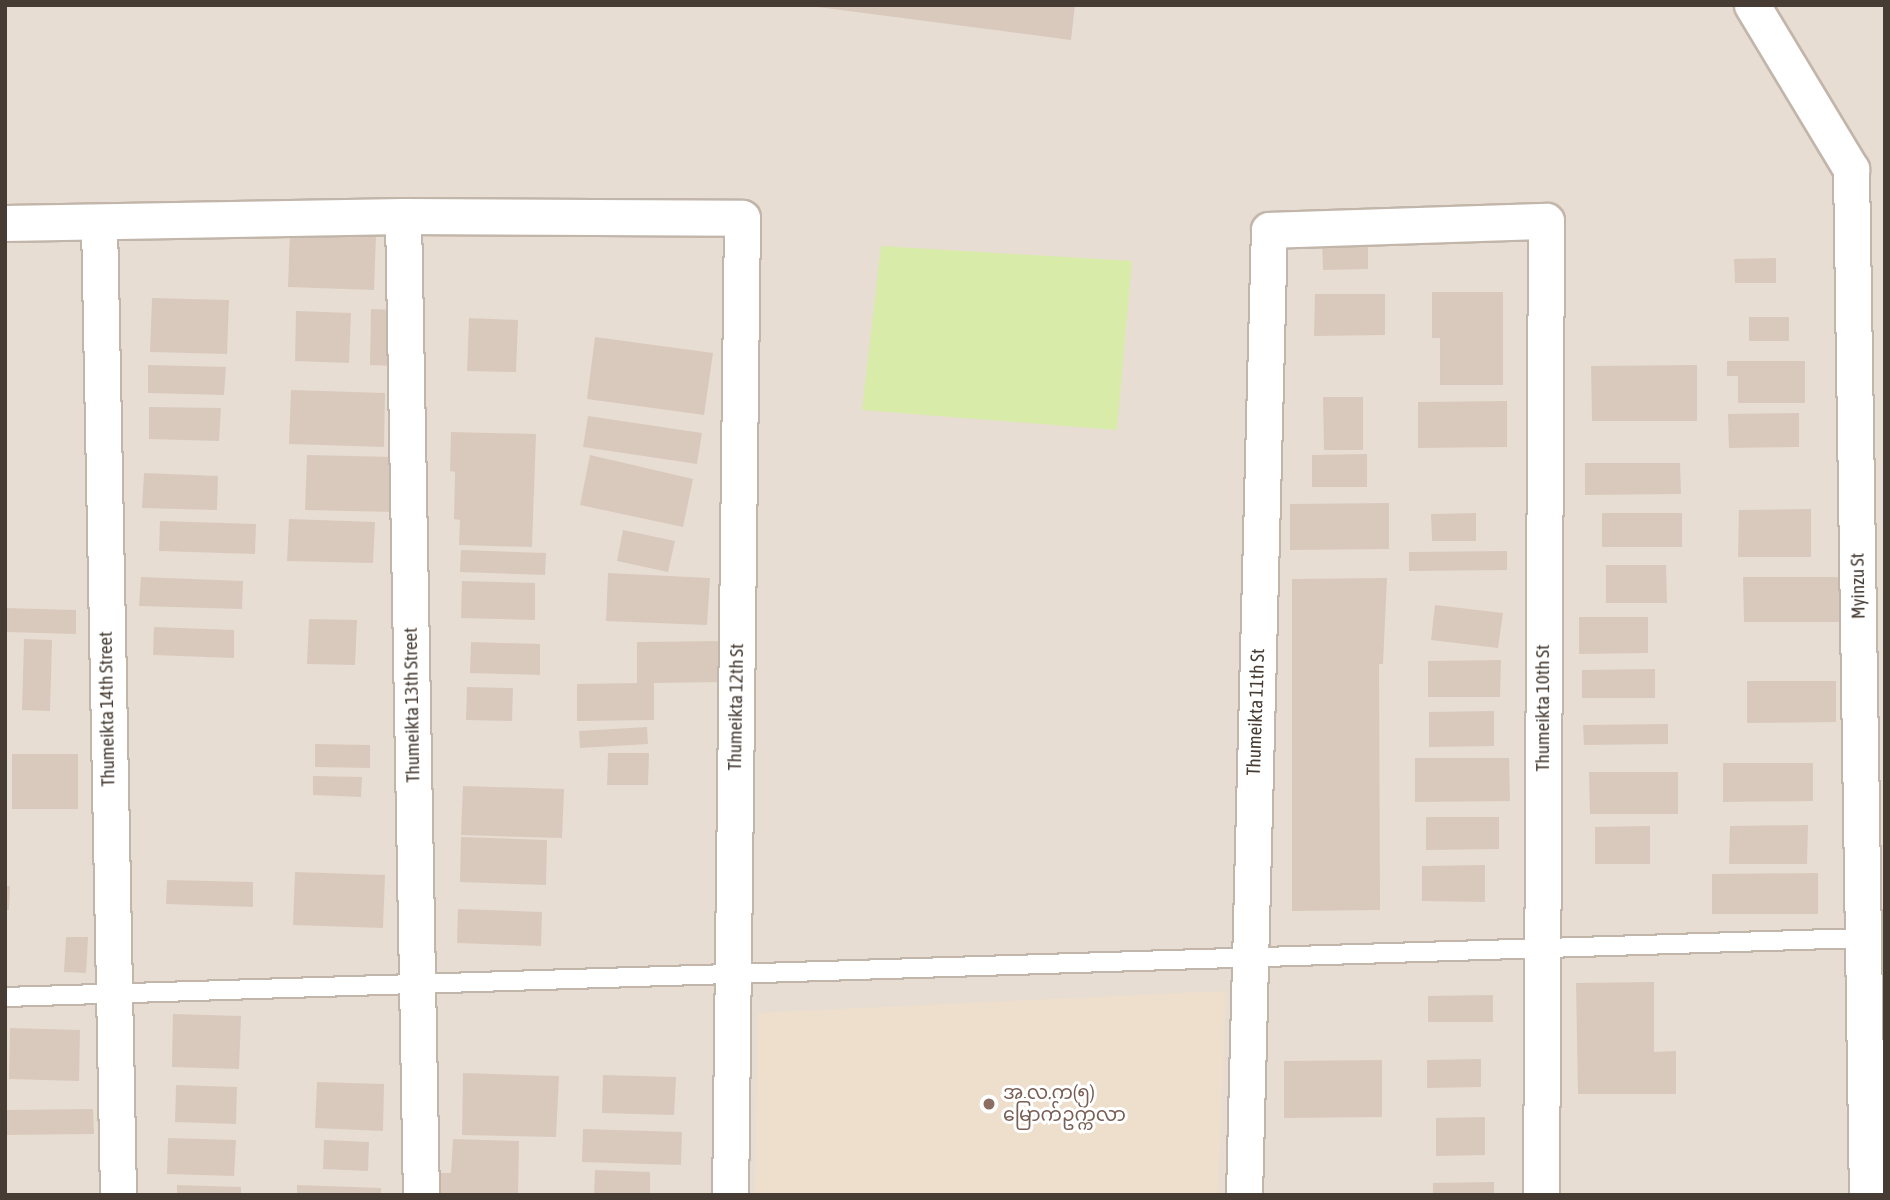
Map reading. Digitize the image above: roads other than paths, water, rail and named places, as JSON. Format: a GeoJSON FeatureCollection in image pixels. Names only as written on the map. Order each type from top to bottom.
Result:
{"type":"FeatureCollection","features":[{"type":"Feature","properties":{"kind":"street","name":"Myinzu St"},"geometry":{"type":"LineString","coordinates":[[1752,5],[1851,169],[1867,1195]]}},
{"type":"Feature","properties":{"kind":"street","name":"Thumeikta 12th St"},"geometry":{"type":"LineString","coordinates":[[403,216],[742,218],[730,1195]]}},
{"type":"Feature","properties":{"kind":"street"},"geometry":{"type":"LineString","coordinates":[[5,223],[403,216]]}},
{"type":"Feature","properties":{"kind":"street","name":"Thumeikta 13th Street"},"geometry":{"type":"LineString","coordinates":[[403,216],[421,1195]]}},
{"type":"Feature","properties":{"kind":"street","name":"Thumeikta 11th St"},"geometry":{"type":"LineString","coordinates":[[1244,1195],[1269,230],[1546,221]]}},
{"type":"Feature","properties":{"kind":"street","name":"Thumeikta 10th St"},"geometry":{"type":"LineString","coordinates":[[1541,1195],[1546,221]]}},
{"type":"Feature","properties":{"kind":"street","name":"Thumeikta 14th Street"},"geometry":{"type":"LineString","coordinates":[[99,222],[118,1195]]}},
{"type":"Feature","properties":{"kind":"lane"},"geometry":{"type":"LineString","coordinates":[[5,998],[1864,938]]}},
{"type":"Feature","properties":{"kind":"place","name":"အ.လ.က(၅) မြောက်ဥက္ကလာ"},"geometry":{"type":"Point","coordinates":[989,1104]}}]}
